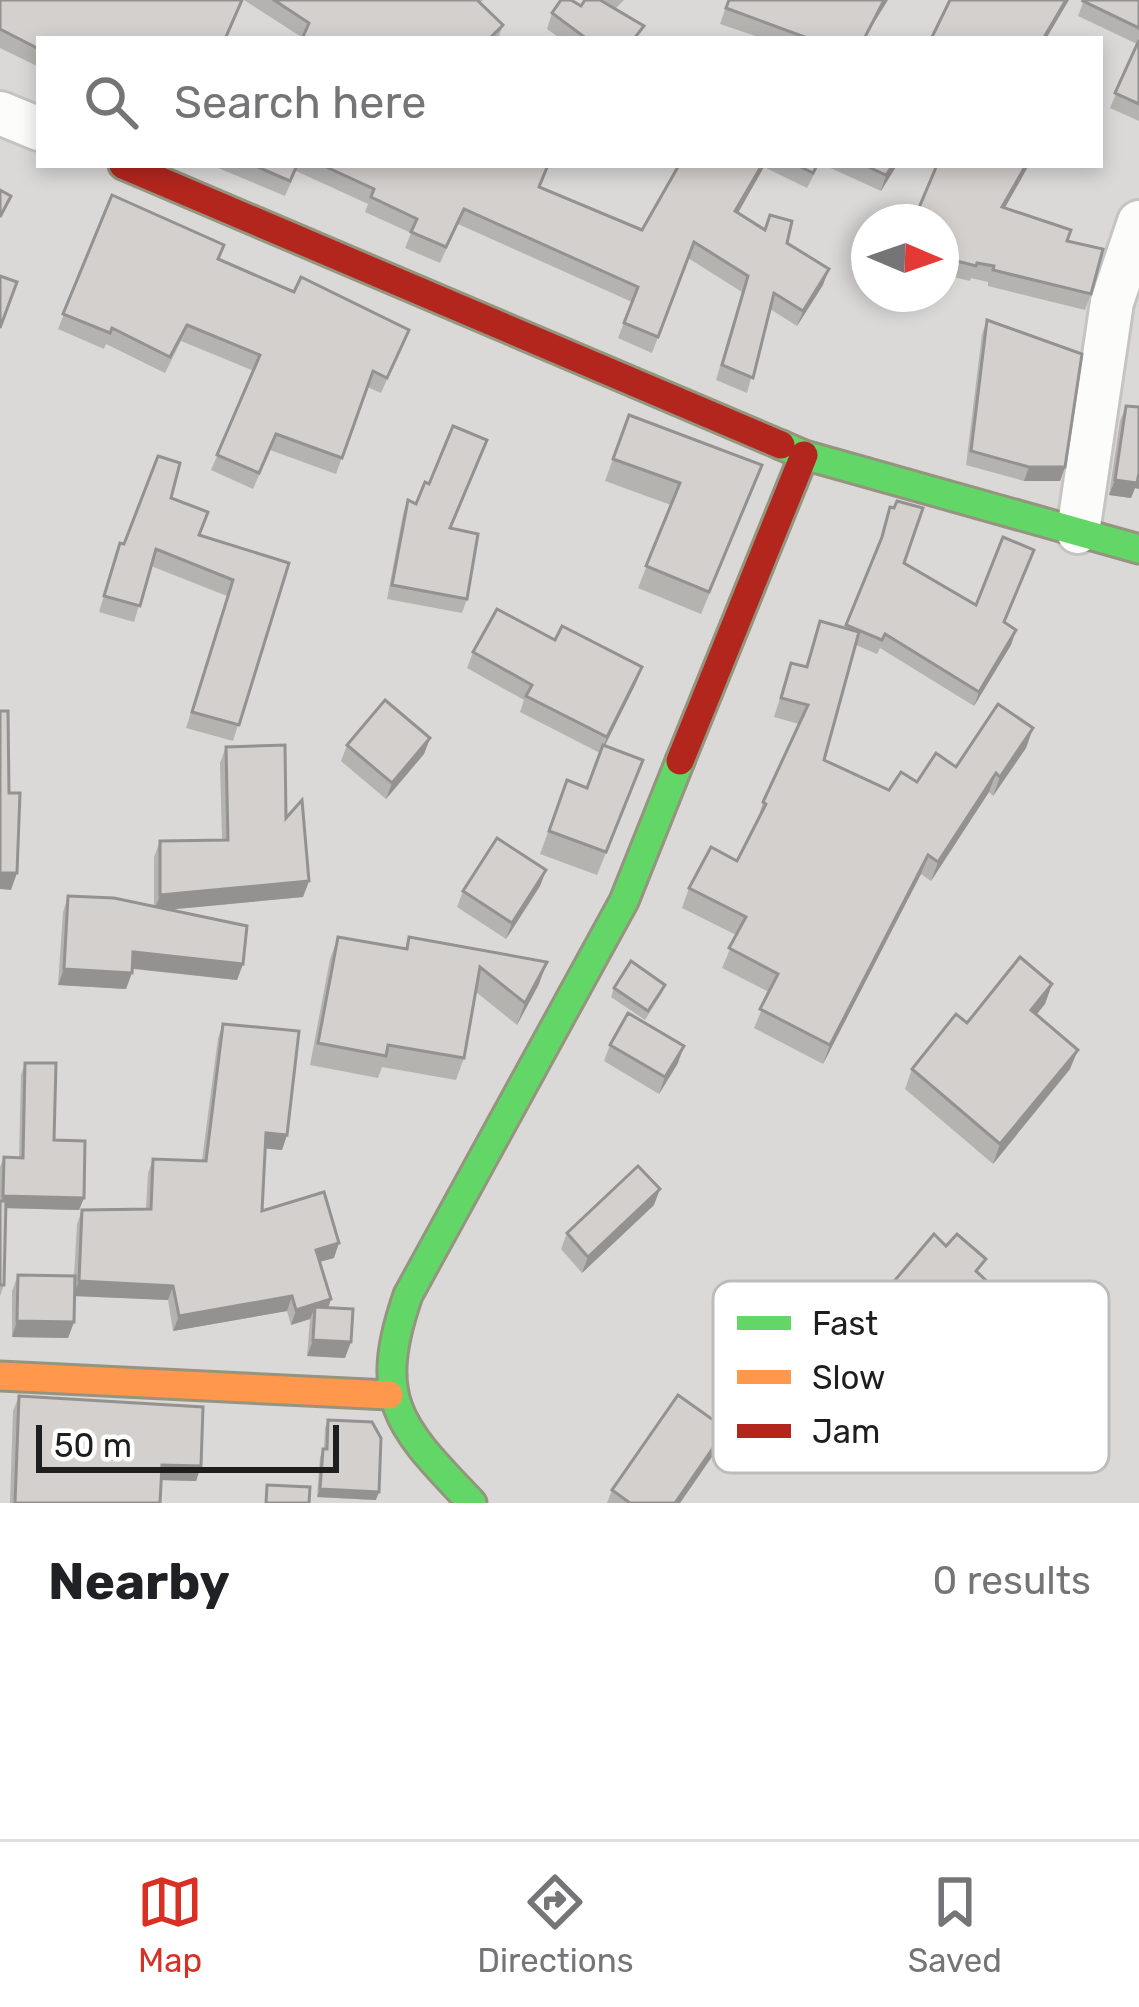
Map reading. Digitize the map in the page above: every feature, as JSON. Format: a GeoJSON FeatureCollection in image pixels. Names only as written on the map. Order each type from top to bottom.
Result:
{"type":"FeatureCollection","features":[{"type":"Feature","properties":{"kind":"street"},"geometry":{"type":"LineString","coordinates":[[0,113],[36,128]]}},
{"type":"Feature","properties":{"kind":"street"},"geometry":{"type":"LineString","coordinates":[[130,168],[804,455],[1139,549]]}},
{"type":"Feature","properties":{"kind":"street"},"geometry":{"type":"LineString","coordinates":[[1078,532],[1112,302],[1139,222]]}},
{"type":"Feature","properties":{"kind":"street"},"geometry":{"type":"LineString","coordinates":[[472,1503],[420,1447],[389,1395],[391,1338],[408,1295],[624,901],[804,455]]}},
{"type":"Feature","properties":{"kind":"street"},"geometry":{"type":"LineString","coordinates":[[0,1376],[389,1395]]}},
{"type":"Feature","properties":{"kind":"shaded area"},"geometry":{"type":"Polygon","coordinates":[[[0,0],[1139,0],[1139,1503],[0,1503],[0,0]]]}},
{"type":"Feature","properties":{"kind":"building"},"geometry":{"type":"Polygon","coordinates":[[[0,0],[242,0],[226,36],[36,36],[36,47],[0,29],[0,0]]]}},
{"type":"Feature","properties":{"kind":"building"},"geometry":{"type":"Polygon","coordinates":[[[274,0],[477,0],[503,25],[492,36],[303,36],[309,23],[274,0]]]}},
{"type":"Feature","properties":{"kind":"building"},"geometry":{"type":"Polygon","coordinates":[[[561,0],[581,6],[585,0],[600,0],[644,26],[636,36],[583,36],[552,13],[561,0]]]}},
{"type":"Feature","properties":{"kind":"building"},"geometry":{"type":"Polygon","coordinates":[[[729,0],[884,0],[866,36],[802,36],[726,8],[729,0]]]}},
{"type":"Feature","properties":{"kind":"building"},"geometry":{"type":"Polygon","coordinates":[[[950,0],[1066,0],[1045,36],[932,36],[950,0]]]}},
{"type":"Feature","properties":{"kind":"building"},"geometry":{"type":"Polygon","coordinates":[[[1139,0],[1139,28],[1083,1],[1139,0]]]}},
{"type":"Feature","properties":{"kind":"building"},"geometry":{"type":"Polygon","coordinates":[[[1139,40],[1139,104],[1115,93],[1139,40]]]}},
{"type":"Feature","properties":{"kind":"building"},"geometry":{"type":"Polygon","coordinates":[[[260,168],[296,168],[290,181],[260,168]]]}},
{"type":"Feature","properties":{"kind":"building"},"geometry":{"type":"Polygon","coordinates":[[[328,168],[547,168],[539,187],[642,230],[677,168],[760,168],[735,211],[765,230],[770,215],[792,221],[787,243],[829,269],[803,311],[774,293],[753,378],[722,365],[748,276],[694,242],[658,337],[624,323],[638,287],[464,209],[446,247],[411,232],[417,219],[371,197],[374,189],[328,168]]]}},
{"type":"Feature","properties":{"kind":"building"},"geometry":{"type":"Polygon","coordinates":[[[936,168],[1024,168],[1002,207],[1071,230],[1067,241],[1103,249],[1091,294],[993,270],[994,266],[959,262],[959,204],[921,204],[936,168]]]}},
{"type":"Feature","properties":{"kind":"building"},"geometry":{"type":"Polygon","coordinates":[[[0,190],[11,196],[0,217],[0,190]]]}},
{"type":"Feature","properties":{"kind":"building"},"geometry":{"type":"Polygon","coordinates":[[[112,195],[224,245],[218,259],[294,292],[301,277],[409,330],[387,378],[373,371],[342,458],[276,434],[259,473],[217,455],[260,355],[187,325],[170,357],[112,328],[110,333],[63,314],[112,195]]]}},
{"type":"Feature","properties":{"kind":"building"},"geometry":{"type":"Polygon","coordinates":[[[0,276],[17,282],[0,328],[0,276]]]}},
{"type":"Feature","properties":{"kind":"building"},"geometry":{"type":"Polygon","coordinates":[[[987,320],[1082,354],[1065,467],[1029,467],[971,451],[987,320]]]}},
{"type":"Feature","properties":{"kind":"building"},"geometry":{"type":"Polygon","coordinates":[[[1126,406],[1139,407],[1137,483],[1115,480],[1126,406]]]}},
{"type":"Feature","properties":{"kind":"building"},"geometry":{"type":"Polygon","coordinates":[[[629,415],[762,465],[709,592],[646,566],[680,483],[613,459],[629,415]]]}},
{"type":"Feature","properties":{"kind":"building"},"geometry":{"type":"Polygon","coordinates":[[[453,426],[487,440],[450,528],[478,534],[467,599],[392,585],[408,500],[416,504],[425,482],[429,484],[453,426]]]}},
{"type":"Feature","properties":{"kind":"building"},"geometry":{"type":"Polygon","coordinates":[[[158,456],[180,463],[171,498],[208,512],[199,535],[289,563],[239,725],[192,712],[233,580],[156,549],[140,606],[104,596],[120,543],[124,544],[158,456]]]}},
{"type":"Feature","properties":{"kind":"building"},"geometry":{"type":"Polygon","coordinates":[[[897,501],[923,508],[904,563],[976,605],[1003,537],[1034,550],[1004,622],[1016,630],[979,692],[885,634],[882,640],[846,625],[890,507],[897,501]]]}},
{"type":"Feature","properties":{"kind":"building"},"geometry":{"type":"Polygon","coordinates":[[[497,609],[555,640],[562,626],[642,667],[607,737],[526,696],[532,685],[473,652],[497,609]]]}},
{"type":"Feature","properties":{"kind":"building"},"geometry":{"type":"Polygon","coordinates":[[[820,621],[859,632],[824,760],[889,790],[901,772],[917,782],[936,753],[956,767],[998,704],[1033,728],[1000,777],[996,773],[938,862],[928,855],[830,1045],[760,1009],[778,974],[729,948],[746,917],[689,888],[711,847],[737,861],[766,804],[808,705],[781,698],[791,663],[807,667],[820,621]]]}},
{"type":"Feature","properties":{"kind":"building"},"geometry":{"type":"Polygon","coordinates":[[[385,700],[430,738],[392,783],[347,745],[385,700]]]}},
{"type":"Feature","properties":{"kind":"building"},"geometry":{"type":"Polygon","coordinates":[[[0,711],[8,711],[9,793],[20,793],[17,873],[0,873],[0,711]]]}},
{"type":"Feature","properties":{"kind":"building"},"geometry":{"type":"Polygon","coordinates":[[[285,745],[286,818],[302,800],[309,881],[160,895],[160,841],[228,840],[226,747],[285,745]]]}},
{"type":"Feature","properties":{"kind":"building"},"geometry":{"type":"Polygon","coordinates":[[[603,745],[643,760],[606,852],[549,831],[567,780],[587,788],[603,745]]]}},
{"type":"Feature","properties":{"kind":"building"},"geometry":{"type":"Polygon","coordinates":[[[497,838],[546,870],[512,923],[463,891],[497,838]]]}},
{"type":"Feature","properties":{"kind":"building"},"geometry":{"type":"Polygon","coordinates":[[[68,896],[114,898],[247,926],[243,964],[133,952],[132,973],[64,969],[68,896]]]}},
{"type":"Feature","properties":{"kind":"building"},"geometry":{"type":"Polygon","coordinates":[[[338,937],[407,949],[409,937],[547,962],[525,1003],[480,967],[464,1058],[388,1045],[386,1056],[318,1043],[338,937]]]}},
{"type":"Feature","properties":{"kind":"building"},"geometry":{"type":"Polygon","coordinates":[[[1020,957],[1052,984],[1031,1010],[1078,1050],[1000,1144],[912,1069],[956,1014],[967,1023],[1020,957]]]}},
{"type":"Feature","properties":{"kind":"building"},"geometry":{"type":"Polygon","coordinates":[[[631,961],[665,985],[648,1011],[614,988],[631,961]]]}},
{"type":"Feature","properties":{"kind":"building"},"geometry":{"type":"Polygon","coordinates":[[[628,1013],[684,1046],[665,1077],[610,1045],[628,1013]]]}},
{"type":"Feature","properties":{"kind":"building"},"geometry":{"type":"Polygon","coordinates":[[[223,1024],[299,1031],[287,1135],[266,1133],[262,1211],[324,1192],[339,1243],[316,1250],[331,1299],[296,1310],[292,1296],[179,1316],[173,1286],[79,1281],[82,1210],[151,1209],[153,1159],[206,1161],[223,1024]]]}},
{"type":"Feature","properties":{"kind":"building"},"geometry":{"type":"Polygon","coordinates":[[[25,1063],[56,1063],[54,1140],[85,1141],[84,1198],[3,1196],[4,1157],[23,1158],[25,1063]]]}},
{"type":"Feature","properties":{"kind":"building"},"geometry":{"type":"Polygon","coordinates":[[[638,1166],[660,1189],[588,1257],[567,1233],[638,1166]]]}},
{"type":"Feature","properties":{"kind":"building"},"geometry":{"type":"Polygon","coordinates":[[[0,1201],[6,1201],[4,1285],[0,1285],[0,1201]]]}},
{"type":"Feature","properties":{"kind":"building"},"geometry":{"type":"Polygon","coordinates":[[[934,1234],[946,1246],[957,1234],[986,1259],[976,1271],[987,1281],[894,1281],[934,1234]]]}},
{"type":"Feature","properties":{"kind":"building"},"geometry":{"type":"Polygon","coordinates":[[[18,1275],[75,1276],[74,1322],[17,1321],[18,1275]]]}},
{"type":"Feature","properties":{"kind":"building"},"geometry":{"type":"Polygon","coordinates":[[[315,1307],[353,1309],[351,1342],[313,1340],[315,1307]]]}},
{"type":"Feature","properties":{"kind":"building"},"geometry":{"type":"Polygon","coordinates":[[[678,1395],[713,1420],[713,1448],[675,1503],[630,1503],[612,1490],[678,1395]]]}},
{"type":"Feature","properties":{"kind":"building"},"geometry":{"type":"Polygon","coordinates":[[[19,1396],[203,1407],[201,1466],[162,1465],[160,1503],[15,1503],[19,1396]]]}},
{"type":"Feature","properties":{"kind":"building"},"geometry":{"type":"Polygon","coordinates":[[[328,1420],[372,1422],[381,1438],[379,1492],[320,1489],[328,1420]]]}},
{"type":"Feature","properties":{"kind":"building"},"geometry":{"type":"Polygon","coordinates":[[[267,1485],[310,1487],[309,1503],[266,1503],[267,1485]]]}},
{"type":"Feature","properties":{"kind":"traffic: fast"},"geometry":{"type":"LineString","coordinates":[[781,445],[1139,549]]}},
{"type":"Feature","properties":{"kind":"traffic: fast"},"geometry":{"type":"LineString","coordinates":[[472,1503],[426,1453],[399,1411],[392,1362],[397,1332],[408,1295],[624,901],[680,761]]}},
{"type":"Feature","properties":{"kind":"traffic: slow"},"geometry":{"type":"LineString","coordinates":[[0,1376],[389,1395]]}},
{"type":"Feature","properties":{"kind":"traffic: jam"},"geometry":{"type":"LineString","coordinates":[[130,168],[781,445]]}},
{"type":"Feature","properties":{"kind":"traffic: jam"},"geometry":{"type":"LineString","coordinates":[[680,761],[804,455]]}}]}
